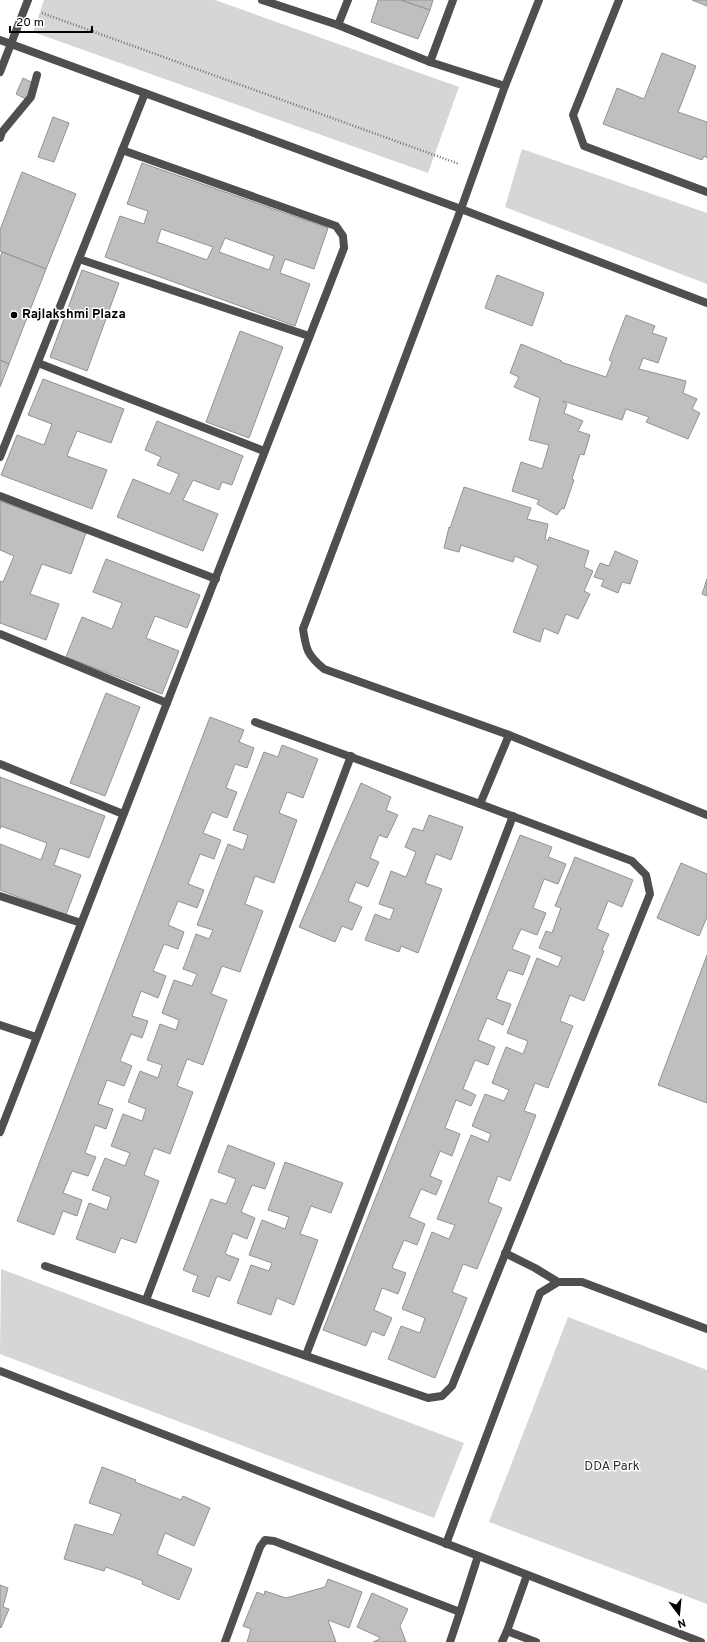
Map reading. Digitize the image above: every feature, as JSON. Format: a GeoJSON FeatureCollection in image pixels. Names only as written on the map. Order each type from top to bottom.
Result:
{"type":"FeatureCollection","features":[{"type":"Feature","properties":{"kind":"street"},"geometry":{"type":"LineString","coordinates":[[262,0],[338,25],[430,62],[505,86]]}},
{"type":"Feature","properties":{"kind":"street"},"geometry":{"type":"LineString","coordinates":[[338,25],[348,0]]}},
{"type":"Feature","properties":{"kind":"street"},"geometry":{"type":"LineString","coordinates":[[430,62],[452,0]]}},
{"type":"Feature","properties":{"kind":"street"},"geometry":{"type":"LineString","coordinates":[[539,0],[505,86],[461,209],[303,629],[306,648],[312,660],[324,669],[509,735],[707,815]]}},
{"type":"Feature","properties":{"kind":"street"},"geometry":{"type":"LineString","coordinates":[[619,0],[573,115],[584,146],[707,192]]}},
{"type":"Feature","properties":{"kind":"street"},"geometry":{"type":"LineString","coordinates":[[0,72],[26,4]]}},
{"type":"Feature","properties":{"kind":"street"},"geometry":{"type":"LineString","coordinates":[[0,40],[461,209],[707,303]]}},
{"type":"Feature","properties":{"kind":"street"},"geometry":{"type":"LineString","coordinates":[[0,138],[2,132],[31,97],[37,74]]}},
{"type":"Feature","properties":{"kind":"street"},"geometry":{"type":"LineString","coordinates":[[0,457],[145,93]]}},
{"type":"Feature","properties":{"kind":"street"},"geometry":{"type":"LineString","coordinates":[[0,1132],[344,248],[344,236],[336,226],[122,150]]}},
{"type":"Feature","properties":{"kind":"street"},"geometry":{"type":"LineString","coordinates":[[79,259],[309,336]]}},
{"type":"Feature","properties":{"kind":"street"},"geometry":{"type":"LineString","coordinates":[[38,363],[264,451]]}},
{"type":"Feature","properties":{"kind":"street"},"geometry":{"type":"LineString","coordinates":[[0,496],[216,578]]}},
{"type":"Feature","properties":{"kind":"street"},"geometry":{"type":"LineString","coordinates":[[0,634],[167,703]]}},
{"type":"Feature","properties":{"kind":"street"},"geometry":{"type":"LineString","coordinates":[[45,1266],[428,1398],[442,1396],[452,1386],[650,894],[646,875],[632,861],[351,756],[255,722]]}},
{"type":"Feature","properties":{"kind":"street"},"geometry":{"type":"LineString","coordinates":[[480,804],[509,735]]}},
{"type":"Feature","properties":{"kind":"street"},"geometry":{"type":"LineString","coordinates":[[146,1300],[351,756]]}},
{"type":"Feature","properties":{"kind":"street"},"geometry":{"type":"LineString","coordinates":[[0,764],[123,814]]}},
{"type":"Feature","properties":{"kind":"street"},"geometry":{"type":"LineString","coordinates":[[306,1355],[513,816]]}},
{"type":"Feature","properties":{"kind":"street"},"geometry":{"type":"LineString","coordinates":[[0,896],[81,923]]}},
{"type":"Feature","properties":{"kind":"street"},"geometry":{"type":"LineString","coordinates":[[0,1024],[36,1037]]}},
{"type":"Feature","properties":{"kind":"street"},"geometry":{"type":"LineString","coordinates":[[505,1253],[535,1268],[558,1282],[582,1282],[707,1329]]}},
{"type":"Feature","properties":{"kind":"street"},"geometry":{"type":"LineString","coordinates":[[446,1544],[540,1293],[558,1282]]}},
{"type":"Feature","properties":{"kind":"street"},"geometry":{"type":"LineString","coordinates":[[0,1371],[700,1642]]}},
{"type":"Feature","properties":{"kind":"street"},"geometry":{"type":"LineString","coordinates":[[225,1642],[260,1547],[265,1540],[274,1541],[460,1612]]}},
{"type":"Feature","properties":{"kind":"street"},"geometry":{"type":"LineString","coordinates":[[450,1642],[478,1556]]}},
{"type":"Feature","properties":{"kind":"street"},"geometry":{"type":"LineString","coordinates":[[502,1642],[527,1575]]}},
{"type":"Feature","properties":{"kind":"street"},"geometry":{"type":"LineString","coordinates":[[507,1631],[536,1642]]}},
{"type":"Feature","properties":{"kind":"path"},"geometry":{"type":"LineString","coordinates":[[26,4],[475,170]]}},
{"type":"Feature","properties":{"kind":"green space"},"geometry":{"type":"Polygon","coordinates":[[[44,0],[215,0],[459,87],[428,173],[33,32],[44,0]]]}},
{"type":"Feature","properties":{"kind":"green space"},"geometry":{"type":"Polygon","coordinates":[[[522,149],[707,213],[707,284],[505,207],[522,149]]]}},
{"type":"Feature","properties":{"kind":"green space"},"geometry":{"type":"Polygon","coordinates":[[[1,1269],[464,1443],[434,1518],[0,1354],[1,1269]]]}},
{"type":"Feature","properties":{"kind":"green space","name":"DDA Park"},"geometry":{"type":"Polygon","coordinates":[[[568,1317],[707,1370],[707,1604],[489,1522],[568,1317]]]}},
{"type":"Feature","properties":{"kind":"building"},"geometry":{"type":"Polygon","coordinates":[[[378,0],[401,0],[430,10],[418,39],[371,22],[378,0]]]}},
{"type":"Feature","properties":{"kind":"building"},"geometry":{"type":"Polygon","coordinates":[[[401,0],[433,0],[430,10],[401,0]]]}},
{"type":"Feature","properties":{"kind":"building"},"geometry":{"type":"Polygon","coordinates":[[[692,0],[707,0],[707,6],[692,0]]]}},
{"type":"Feature","properties":{"kind":"building"},"geometry":{"type":"Polygon","coordinates":[[[662,53],[696,66],[678,112],[707,122],[707,158],[704,156],[702,160],[603,124],[617,88],[644,99],[662,53]]]}},
{"type":"Feature","properties":{"kind":"building"},"geometry":{"type":"Polygon","coordinates":[[[23,78],[33,83],[26,99],[16,94],[23,78]]]}},
{"type":"Feature","properties":{"kind":"building"},"geometry":{"type":"Polygon","coordinates":[[[53,117],[69,123],[54,162],[38,157],[53,117]]]}},
{"type":"Feature","properties":{"kind":"building"},"geometry":{"type":"Polygon","coordinates":[[[142,163],[328,228],[314,269],[285,259],[280,273],[310,284],[295,326],[105,257],[120,216],[144,224],[148,211],[127,204],[142,163]],[[161,229],[157,242],[207,260],[213,247],[161,229]],[[225,238],[219,252],[269,270],[274,256],[225,238]]]}},
{"type":"Feature","properties":{"kind":"building"},"geometry":{"type":"Polygon","coordinates":[[[22,172],[76,194],[46,269],[0,251],[0,230],[22,172]]]}},
{"type":"Feature","properties":{"kind":"building","name":"Rajlakshmi Plaza"},"geometry":{"type":"Polygon","coordinates":[[[2,252],[46,269],[9,364],[0,360],[0,258],[2,252]]]}},
{"type":"Feature","properties":{"kind":"building"},"geometry":{"type":"Polygon","coordinates":[[[82,270],[119,283],[87,371],[50,357],[82,270]]]}},
{"type":"Feature","properties":{"kind":"building"},"geometry":{"type":"Polygon","coordinates":[[[497,275],[544,293],[532,326],[485,308],[497,275]]]}},
{"type":"Feature","properties":{"kind":"building"},"geometry":{"type":"Polygon","coordinates":[[[626,315],[655,326],[652,333],[667,338],[658,363],[643,358],[639,369],[686,381],[683,393],[697,399],[692,409],[700,413],[688,439],[646,422],[649,417],[626,409],[622,420],[563,401],[567,404],[564,413],[583,421],[578,431],[590,435],[584,455],[580,454],[572,479],[574,480],[564,509],[562,508],[557,515],[537,504],[539,500],[512,491],[521,462],[542,469],[549,445],[529,440],[540,398],[514,387],[519,377],[510,373],[521,344],[562,361],[561,362],[606,377],[612,362],[609,360],[626,315]]]}},
{"type":"Feature","properties":{"kind":"building"},"geometry":{"type":"Polygon","coordinates":[[[240,331],[283,347],[249,438],[206,422],[240,331]]]}},
{"type":"Feature","properties":{"kind":"building"},"geometry":{"type":"Polygon","coordinates":[[[0,360],[9,364],[0,387],[0,360]]]}},
{"type":"Feature","properties":{"kind":"building"},"geometry":{"type":"Polygon","coordinates":[[[43,379],[124,409],[111,443],[77,431],[67,456],[107,470],[92,509],[1,475],[17,435],[44,445],[52,424],[28,415],[43,379]]]}},
{"type":"Feature","properties":{"kind":"building"},"geometry":{"type":"Polygon","coordinates":[[[157,421],[243,456],[232,485],[222,482],[219,490],[193,480],[183,500],[218,514],[203,551],[117,517],[133,479],[170,494],[179,474],[157,465],[161,457],[145,450],[157,421]]]}},
{"type":"Feature","properties":{"kind":"building"},"geometry":{"type":"Polygon","coordinates":[[[464,487],[531,508],[527,519],[548,524],[545,539],[548,541],[549,537],[589,551],[584,567],[593,571],[584,591],[590,594],[578,619],[566,614],[558,634],[544,628],[540,642],[513,632],[538,566],[515,556],[513,562],[461,545],[459,552],[444,548],[449,527],[450,528],[464,487]]]}},
{"type":"Feature","properties":{"kind":"building"},"geometry":{"type":"Polygon","coordinates":[[[0,501],[86,533],[71,574],[42,564],[30,594],[59,604],[46,640],[0,623],[0,581],[3,582],[14,556],[0,550],[0,501]]]}},
{"type":"Feature","properties":{"kind":"building"},"geometry":{"type":"Polygon","coordinates":[[[615,551],[638,561],[630,584],[622,582],[618,593],[601,586],[604,580],[594,577],[600,563],[609,566],[615,551]]]}},
{"type":"Feature","properties":{"kind":"building"},"geometry":{"type":"Polygon","coordinates":[[[106,559],[200,595],[187,628],[155,616],[146,638],[179,651],[162,694],[66,657],[82,617],[112,629],[122,603],[93,592],[106,559]]]}},
{"type":"Feature","properties":{"kind":"building"},"geometry":{"type":"Polygon","coordinates":[[[707,579],[707,596],[702,594],[707,579]]]}},
{"type":"Feature","properties":{"kind":"building"},"geometry":{"type":"Polygon","coordinates":[[[106,693],[140,707],[105,796],[70,783],[106,693]]]}},
{"type":"Feature","properties":{"kind":"building"},"geometry":{"type":"Polygon","coordinates":[[[210,717],[244,730],[239,742],[254,748],[247,768],[235,764],[226,788],[237,792],[227,818],[212,812],[203,833],[221,840],[214,859],[200,854],[188,884],[204,890],[197,908],[178,901],[168,925],[184,932],[178,949],[164,944],[153,971],[166,976],[158,998],[141,991],[132,1016],[148,1021],[142,1038],[131,1034],[120,1061],[132,1066],[124,1086],[107,1080],[98,1104],[113,1109],[106,1129],[95,1125],[85,1153],[96,1157],[88,1176],[72,1171],[63,1193],[82,1200],[77,1216],[63,1211],[54,1235],[17,1221],[210,717]]]}},
{"type":"Feature","properties":{"kind":"building"},"geometry":{"type":"Polygon","coordinates":[[[282,745],[318,759],[303,798],[287,792],[279,813],[297,820],[274,883],[255,876],[245,904],[263,911],[240,972],[222,966],[211,994],[227,1000],[203,1065],[187,1059],[177,1086],[193,1092],[170,1154],[154,1148],[144,1175],[159,1181],[136,1243],[121,1238],[115,1253],[76,1239],[89,1203],[107,1210],[111,1197],[92,1190],[105,1158],[125,1166],[130,1153],[111,1146],[123,1114],[142,1121],[146,1109],[128,1102],[140,1071],[158,1078],[162,1065],[147,1060],[160,1024],[176,1030],[179,1020],[162,1013],[174,980],[192,986],[197,974],[183,969],[196,934],[209,939],[213,930],[197,925],[228,844],[243,850],[248,835],[233,830],[264,752],[278,757],[282,745]]]}},
{"type":"Feature","properties":{"kind":"building"},"geometry":{"type":"Polygon","coordinates":[[[0,777],[105,816],[89,858],[60,848],[54,865],[81,875],[66,915],[0,890],[0,844],[41,860],[47,843],[1,826],[0,829],[0,777]]]}},
{"type":"Feature","properties":{"kind":"building"},"geometry":{"type":"Polygon","coordinates":[[[361,783],[391,797],[386,810],[398,815],[387,838],[379,835],[370,858],[379,862],[368,887],[356,882],[348,901],[362,907],[352,930],[342,926],[335,942],[299,927],[361,783]]]}},
{"type":"Feature","properties":{"kind":"building"},"geometry":{"type":"Polygon","coordinates":[[[429,815],[463,827],[451,860],[436,854],[425,883],[442,889],[418,953],[401,946],[399,952],[365,940],[375,914],[390,920],[394,909],[379,904],[391,871],[406,877],[416,852],[405,847],[413,828],[423,831],[429,815]]]}},
{"type":"Feature","properties":{"kind":"building"},"geometry":{"type":"Polygon","coordinates":[[[520,835],[552,847],[548,857],[566,864],[558,884],[544,879],[533,908],[546,913],[537,935],[521,929],[512,949],[530,956],[523,975],[508,970],[496,999],[511,1004],[503,1025],[487,1018],[478,1040],[495,1047],[488,1065],[475,1060],[463,1089],[476,1095],[471,1106],[456,1100],[445,1128],[460,1134],[452,1156],[440,1151],[430,1176],[442,1181],[436,1195],[421,1189],[409,1217],[425,1224],[417,1245],[404,1240],[392,1268],[406,1273],[398,1294],[382,1288],[374,1310],[392,1318],[384,1336],[372,1331],[366,1346],[323,1330],[520,835]]]}},
{"type":"Feature","properties":{"kind":"building"},"geometry":{"type":"Polygon","coordinates":[[[575,857],[633,880],[622,907],[608,901],[597,929],[609,934],[602,950],[604,951],[584,1001],[570,995],[560,1021],[573,1026],[548,1088],[535,1083],[524,1111],[536,1115],[510,1181],[498,1176],[488,1202],[502,1208],[477,1269],[463,1264],[452,1292],[467,1298],[435,1378],[388,1359],[401,1326],[420,1333],[425,1318],[402,1309],[432,1232],[449,1239],[455,1225],[437,1219],[471,1135],[488,1142],[491,1134],[472,1126],[485,1094],[504,1101],[509,1090],[492,1083],[506,1047],[523,1054],[528,1041],[507,1033],[537,958],[558,967],[562,957],[539,948],[546,931],[552,933],[561,908],[555,906],[575,857]]]}},
{"type":"Feature","properties":{"kind":"building"},"geometry":{"type":"Polygon","coordinates":[[[681,863],[707,874],[707,917],[699,936],[657,918],[681,863]]]}},
{"type":"Feature","properties":{"kind":"building"},"geometry":{"type":"Polygon","coordinates":[[[707,955],[707,1103],[658,1085],[707,955]]]}},
{"type":"Feature","properties":{"kind":"building"},"geometry":{"type":"Polygon","coordinates":[[[228,1145],[275,1163],[265,1189],[252,1185],[241,1212],[255,1218],[247,1239],[233,1233],[225,1254],[239,1259],[230,1281],[217,1276],[209,1297],[192,1291],[198,1276],[183,1270],[211,1199],[226,1204],[236,1179],[218,1172],[228,1145]]]}},
{"type":"Feature","properties":{"kind":"building"},"geometry":{"type":"Polygon","coordinates":[[[285,1162],[343,1183],[331,1213],[311,1206],[300,1234],[318,1240],[294,1305],[277,1298],[271,1315],[237,1303],[251,1265],[269,1271],[272,1263],[249,1255],[262,1220],[285,1229],[289,1217],[268,1210],[285,1162]]]}},
{"type":"Feature","properties":{"kind":"building"},"geometry":{"type":"Polygon","coordinates":[[[102,1467],[181,1500],[183,1496],[210,1508],[194,1546],[165,1533],[157,1554],[192,1569],[179,1600],[142,1584],[143,1581],[106,1567],[104,1571],[64,1559],[75,1524],[113,1535],[121,1514],[89,1503],[102,1467]]]}},
{"type":"Feature","properties":{"kind":"building"},"geometry":{"type":"Polygon","coordinates":[[[328,1579],[362,1592],[349,1628],[328,1620],[336,1642],[247,1642],[251,1629],[243,1626],[257,1592],[264,1595],[265,1591],[286,1598],[325,1587],[328,1579]]]}},
{"type":"Feature","properties":{"kind":"building"},"geometry":{"type":"Polygon","coordinates":[[[0,1585],[8,1588],[3,1607],[9,1609],[1,1628],[0,1627],[0,1585]]]}},
{"type":"Feature","properties":{"kind":"building"},"geometry":{"type":"Polygon","coordinates":[[[372,1593],[408,1609],[400,1626],[406,1642],[373,1642],[380,1639],[379,1637],[357,1627],[372,1593]]]}},
{"type":"Feature","properties":{"kind":"place","name":"Rajlakshmi Plaza"},"geometry":{"type":"Point","coordinates":[14,315]}}]}
